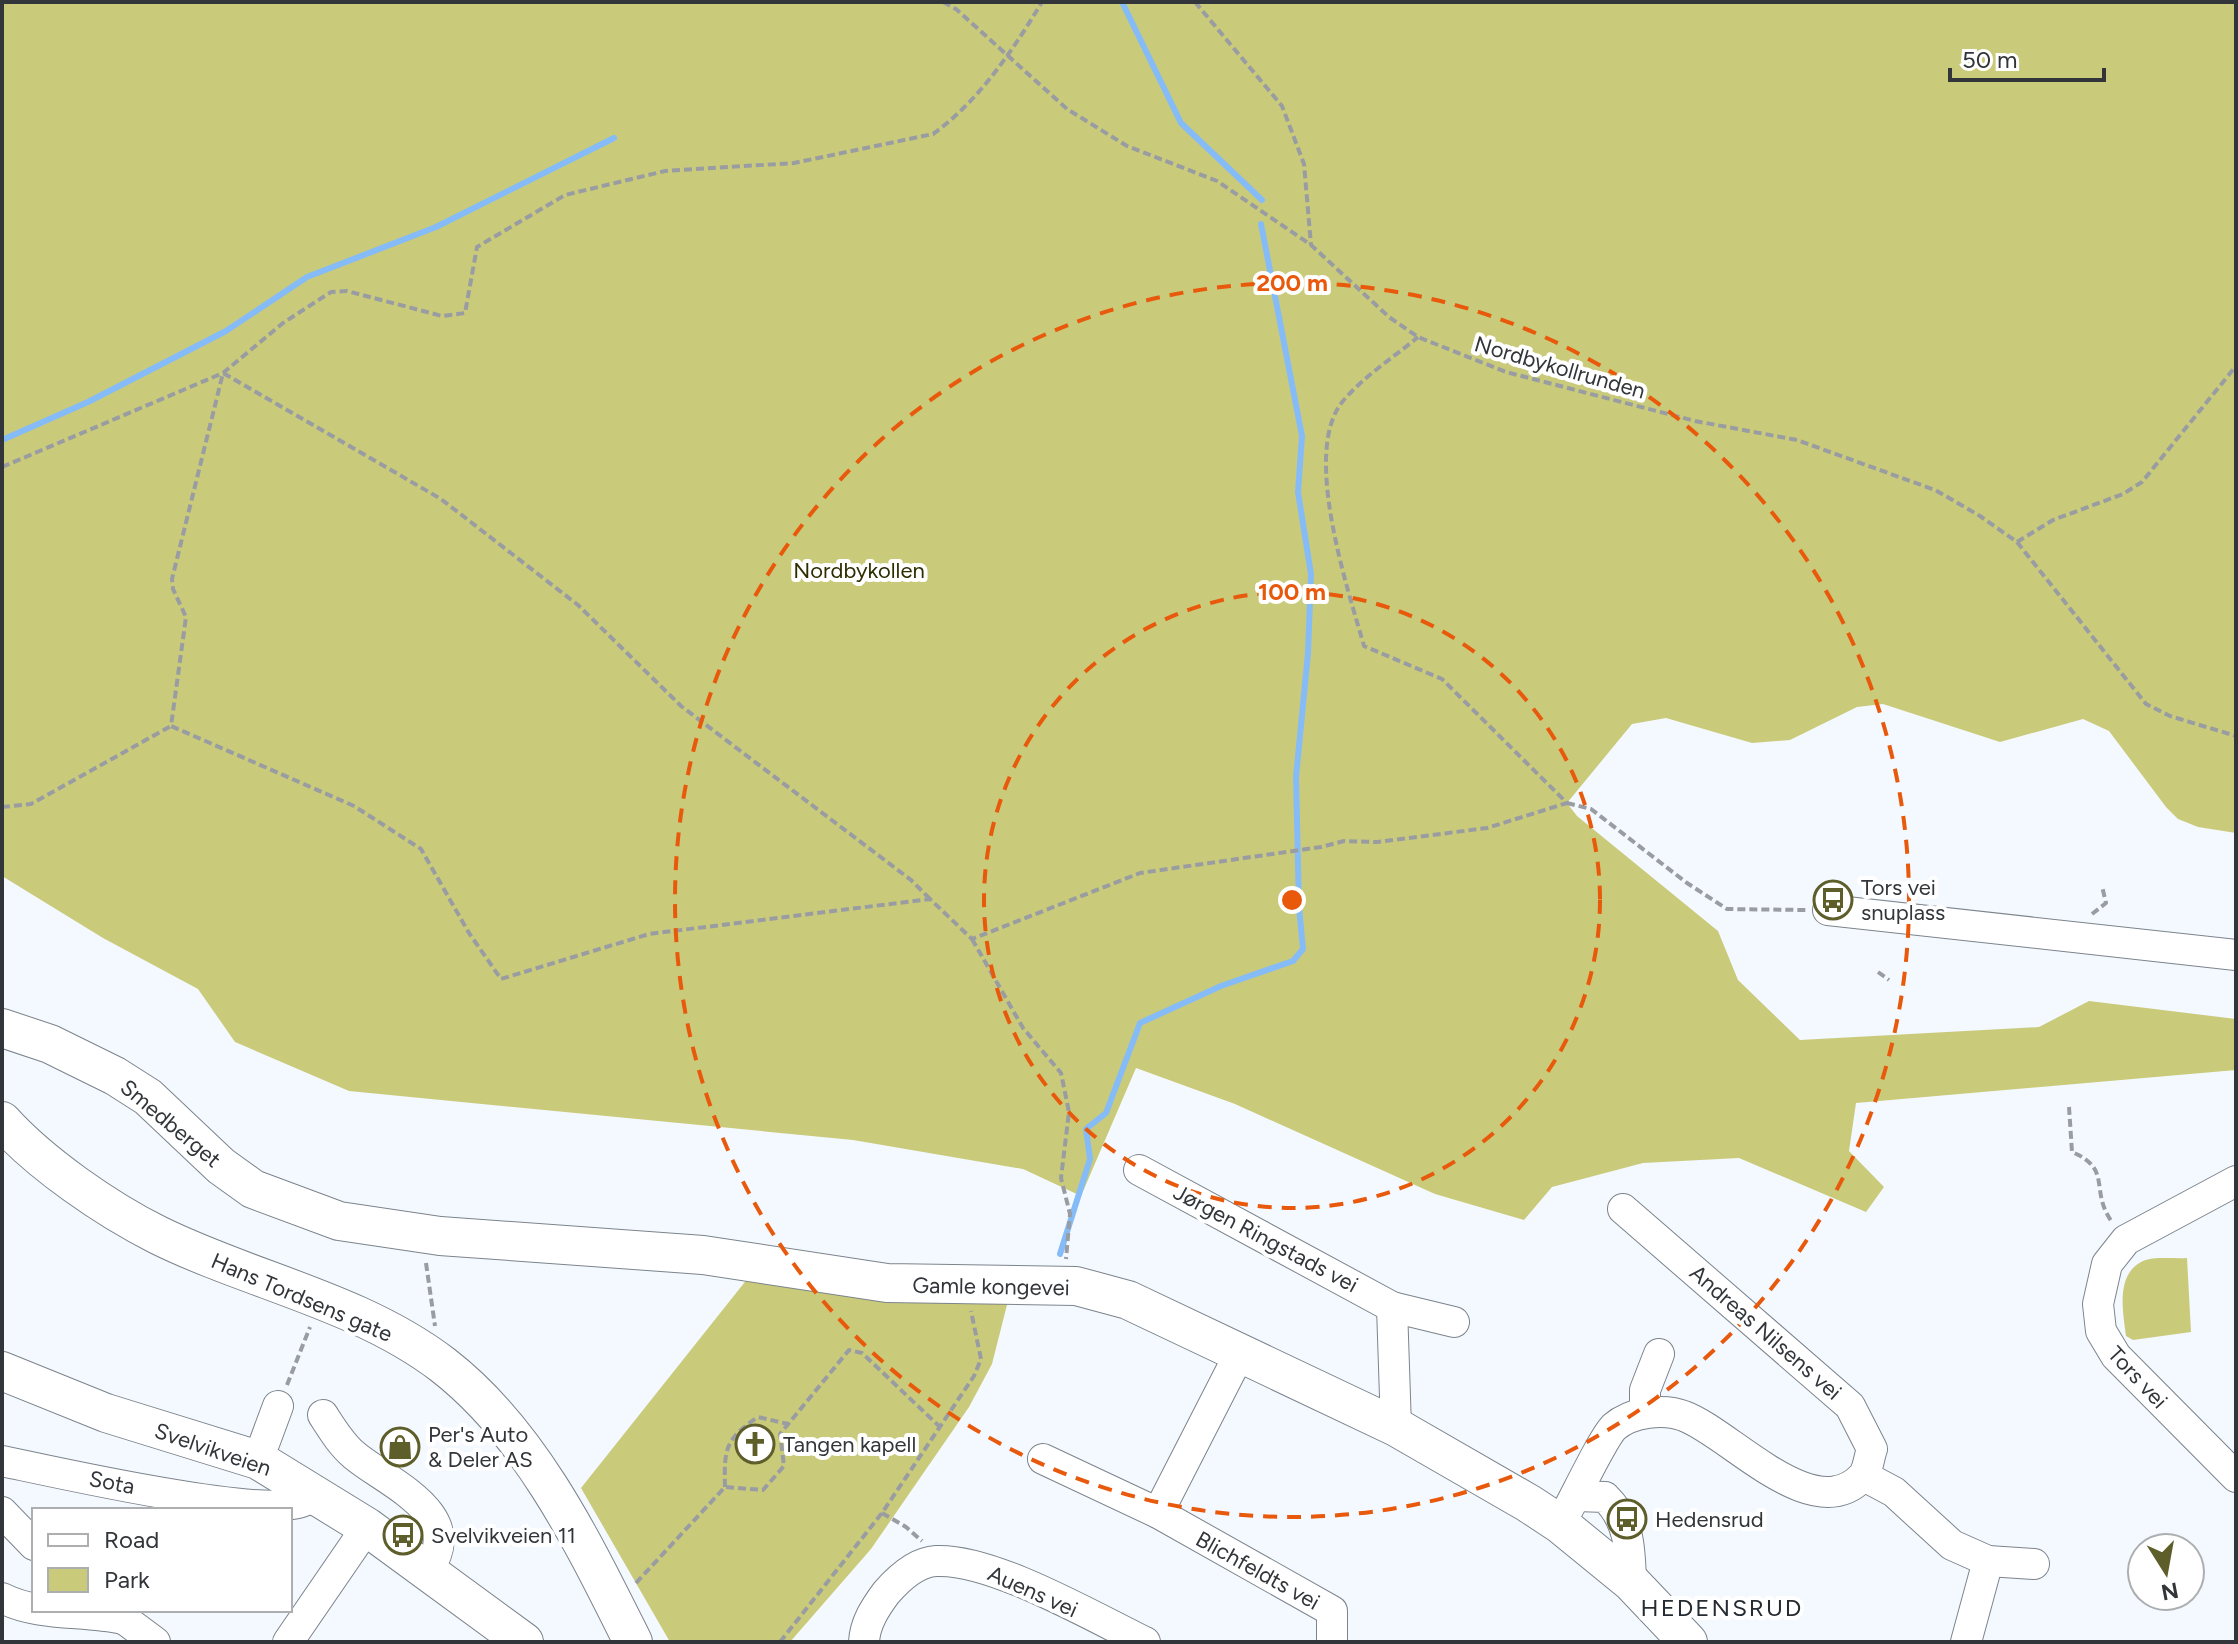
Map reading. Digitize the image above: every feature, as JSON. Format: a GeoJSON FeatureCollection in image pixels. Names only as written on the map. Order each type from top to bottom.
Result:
{"type":"FeatureCollection","features":[{"type":"Feature","properties":{"kind":"main road","name":"Smedberget"},"geometry":{"type":"LineString","coordinates":[[2,1028],[50,1044],[115,1076],[148,1097],[221,1166],[253,1189],[339,1221]]}},
{"type":"Feature","properties":{"kind":"main road","name":"Hans Tordsens gate"},"geometry":{"type":"LineString","coordinates":[[2,1121],[59,1171],[139,1224],[348,1312],[441,1364],[491,1409],[527,1455],[633,1642]]}},
{"type":"Feature","properties":{"kind":"main road","name":"Gamle kongevei"},"geometry":{"type":"LineString","coordinates":[[339,1221],[440,1236],[703,1255],[887,1283],[1065,1285],[1128,1300],[1568,1510],[1688,1642]]}},
{"type":"Feature","properties":{"kind":"main road","name":"Svelvikveien"},"geometry":{"type":"LineString","coordinates":[[2,1371],[106,1413],[258,1460],[367,1527],[524,1642]]}},
{"type":"Feature","properties":{"kind":"street"},"geometry":{"type":"LineString","coordinates":[[1828,910],[2236,955]]}},
{"type":"Feature","properties":{"kind":"street","name":"Jørgen Ringstads vei"},"geometry":{"type":"LineString","coordinates":[[1139,1170],[1392,1307],[1454,1322]]}},
{"type":"Feature","properties":{"kind":"street","name":"Tors vei"},"geometry":{"type":"LineString","coordinates":[[2236,1181],[2126,1240],[2107,1264],[2098,1304],[2101,1331],[2116,1356],[2236,1477]]}},
{"type":"Feature","properties":{"kind":"street","name":"Andreas Nilsens vei"},"geometry":{"type":"LineString","coordinates":[[1623,1209],[1850,1406],[1872,1449],[1864,1476]]}},
{"type":"Feature","properties":{"kind":"street"},"geometry":{"type":"LineString","coordinates":[[1392,1307],[1396,1427]]}},
{"type":"Feature","properties":{"kind":"street"},"geometry":{"type":"LineString","coordinates":[[1158,1513],[1240,1353]]}},
{"type":"Feature","properties":{"kind":"street"},"geometry":{"type":"LineString","coordinates":[[1645,1412],[1645,1390],[1659,1354]]}},
{"type":"Feature","properties":{"kind":"street"},"geometry":{"type":"LineString","coordinates":[[258,1460],[278,1406]]}},
{"type":"Feature","properties":{"kind":"street"},"geometry":{"type":"LineString","coordinates":[[1568,1510],[1614,1427],[1645,1412],[1683,1415],[1770,1471],[1812,1492],[1842,1491],[1864,1476],[1894,1492],[1952,1545],[1988,1561],[2034,1564]]}},
{"type":"Feature","properties":{"kind":"street"},"geometry":{"type":"LineString","coordinates":[[323,1415],[355,1457],[407,1491],[432,1519],[438,1543],[437,1558],[427,1571]]}},
{"type":"Feature","properties":{"kind":"street","name":"Blichfeldts vei"},"geometry":{"type":"LineString","coordinates":[[1043,1459],[1158,1513],[1332,1611],[1332,1642]]}},
{"type":"Feature","properties":{"kind":"street","name":"Sota"},"geometry":{"type":"LineString","coordinates":[[2,1461],[173,1493],[280,1507],[304,1501],[310,1490]]}},
{"type":"Feature","properties":{"kind":"street"},"geometry":{"type":"LineString","coordinates":[[2,1512],[32,1543]]}},
{"type":"Feature","properties":{"kind":"street"},"geometry":{"type":"LineString","coordinates":[[288,1642],[367,1527]]}},
{"type":"Feature","properties":{"kind":"street"},"geometry":{"type":"LineString","coordinates":[[864,1642],[871,1614],[888,1591],[905,1573],[933,1561]]}},
{"type":"Feature","properties":{"kind":"street","name":"Auens vei"},"geometry":{"type":"LineString","coordinates":[[933,1561],[957,1562],[994,1571],[1145,1642]]}},
{"type":"Feature","properties":{"kind":"street"},"geometry":{"type":"LineString","coordinates":[[1966,1642],[1988,1561]]}},
{"type":"Feature","properties":{"kind":"street"},"geometry":{"type":"LineString","coordinates":[[2,1598],[32,1610]]}},
{"type":"Feature","properties":{"kind":"street"},"geometry":{"type":"LineString","coordinates":[[71,1612],[117,1614],[155,1642]]}},
{"type":"Feature","properties":{"kind":"path","name":"Nordbykollrunden"},"geometry":{"type":"LineString","coordinates":[[943,2],[956,9],[1079,116],[1127,146],[1190,167],[1217,181],[1311,245],[1389,317],[1418,337],[1506,372],[1695,421],[1797,440],[1881,473],[1935,490],[2017,542],[2146,704],[2170,716],[2236,736]]}},
{"type":"Feature","properties":{"kind":"path"},"geometry":{"type":"LineString","coordinates":[[2,467],[223,373],[283,323],[331,292],[347,291],[442,316],[465,313],[477,247],[565,195],[665,171],[794,163],[933,134],[951,121],[1009,54],[1042,2]]}},
{"type":"Feature","properties":{"kind":"path"},"geometry":{"type":"LineString","coordinates":[[1195,2],[1282,106],[1304,164],[1311,245]]}},
{"type":"Feature","properties":{"kind":"path"},"geometry":{"type":"LineString","coordinates":[[1418,337],[1343,401],[1331,423],[1327,453],[1328,488],[1344,576],[1364,646],[1378,655],[1418,667],[1442,679],[1567,803],[1591,809],[1687,883],[1727,909],[1828,910]]}},
{"type":"Feature","properties":{"kind":"path"},"geometry":{"type":"LineString","coordinates":[[2017,542],[2053,520],[2123,494],[2142,482],[2236,366]]}},
{"type":"Feature","properties":{"kind":"path"},"geometry":{"type":"LineString","coordinates":[[171,726],[186,617],[173,589],[172,579],[223,373]]}},
{"type":"Feature","properties":{"kind":"path"},"geometry":{"type":"LineString","coordinates":[[223,373],[441,499],[578,605],[681,706],[930,899],[972,939],[1023,1028],[1061,1073],[1069,1112],[1061,1178],[1070,1214],[1065,1285]]}},
{"type":"Feature","properties":{"kind":"path"},"geometry":{"type":"LineString","coordinates":[[2,807],[31,804],[171,726]]}},
{"type":"Feature","properties":{"kind":"path"},"geometry":{"type":"LineString","coordinates":[[171,726],[354,806],[421,849],[469,933],[501,979],[649,934],[930,899]]}},
{"type":"Feature","properties":{"kind":"path"},"geometry":{"type":"LineString","coordinates":[[972,939],[1140,873],[1344,841],[1377,842],[1487,828],[1567,803]]}},
{"type":"Feature","properties":{"kind":"path"},"geometry":{"type":"LineString","coordinates":[[1878,972],[1889,980]]}},
{"type":"Feature","properties":{"kind":"path"},"geometry":{"type":"LineString","coordinates":[[2069,1107],[2072,1152],[2089,1159],[2095,1169],[2101,1183],[2098,1195],[2101,1206],[2111,1221]]}},
{"type":"Feature","properties":{"kind":"path"},"geometry":{"type":"LineString","coordinates":[[423,1255],[441,1364]]}},
{"type":"Feature","properties":{"kind":"path"},"geometry":{"type":"LineString","coordinates":[[780,1642],[882,1513],[974,1376],[981,1359],[969,1302],[969,1286]]}},
{"type":"Feature","properties":{"kind":"path"},"geometry":{"type":"LineString","coordinates":[[278,1406],[314,1318]]}},
{"type":"Feature","properties":{"kind":"path"},"geometry":{"type":"LineString","coordinates":[[725,1487],[763,1490],[784,1466],[780,1434],[849,1350],[862,1353],[940,1427]]}},
{"type":"Feature","properties":{"kind":"path"},"geometry":{"type":"LineString","coordinates":[[611,1601],[636,1584],[725,1487],[725,1455],[734,1433],[758,1417],[788,1424]]}},
{"type":"Feature","properties":{"kind":"path"},"geometry":{"type":"LineString","coordinates":[[882,1513],[919,1537],[933,1561]]}},
{"type":"Feature","properties":{"kind":"green space","name":"Nordbykollen"},"geometry":{"type":"Polygon","coordinates":[[[2,2],[2236,2],[2236,833],[2198,827],[2178,819],[2109,731],[2083,719],[2000,742],[1883,704],[1857,707],[1790,740],[1752,743],[1666,718],[1632,724],[1567,803],[1577,816],[1718,931],[1738,980],[1800,1040],[2039,1027],[2089,1001],[2236,1019],[2236,1070],[1856,1103],[1849,1151],[1884,1187],[1866,1212],[1739,1158],[1643,1163],[1552,1187],[1524,1220],[1435,1194],[1235,1104],[1136,1068],[1081,1196],[1023,1169],[853,1140],[349,1091],[235,1042],[198,989],[103,938],[2,876],[2,2]]]}},
{"type":"Feature","properties":{"kind":"green space"},"geometry":{"type":"Polygon","coordinates":[[[2187,1258],[2191,1332],[2133,1340],[2126,1336],[2123,1294],[2128,1275],[2134,1267],[2153,1259],[2187,1258]]]}},
{"type":"Feature","properties":{"kind":"green space"},"geometry":{"type":"Polygon","coordinates":[[[752,1273],[1010,1293],[992,1364],[969,1407],[871,1549],[790,1642],[670,1642],[581,1488],[752,1273]]]}},
{"type":"Feature","properties":{"kind":"waterway"},"geometry":{"type":"LineString","coordinates":[[1122,2],[1181,123],[1262,200]]}},
{"type":"Feature","properties":{"kind":"waterway"},"geometry":{"type":"LineString","coordinates":[[2,440],[88,402],[226,331],[307,277],[436,227],[614,138]]}},
{"type":"Feature","properties":{"kind":"waterway"},"geometry":{"type":"LineString","coordinates":[[1060,1254],[1090,1159],[1086,1129],[1106,1113],[1140,1023],[1221,986],[1293,961],[1303,949],[1296,777],[1308,653],[1311,574],[1298,492],[1302,436],[1261,224]]}},
{"type":"Feature","properties":{"kind":"place","name":"Tors vei snuplass"},"geometry":{"type":"Point","coordinates":[1833,900]}},
{"type":"Feature","properties":{"kind":"place","name":"Tangen kapell"},"geometry":{"type":"Point","coordinates":[755,1444]}},
{"type":"Feature","properties":{"kind":"place","name":"Per's Auto & Deler AS"},"geometry":{"type":"Point","coordinates":[400,1447]}},
{"type":"Feature","properties":{"kind":"place","name":"Hedensrud"},"geometry":{"type":"Point","coordinates":[1627,1519]}},
{"type":"Feature","properties":{"kind":"place","name":"Svelvikveien 11"},"geometry":{"type":"Point","coordinates":[403,1535]}},
{"type":"Feature","properties":{"kind":"district","name":"HEDENSRUD"},"geometry":{"type":"Point","coordinates":[1722,1608]}}]}
